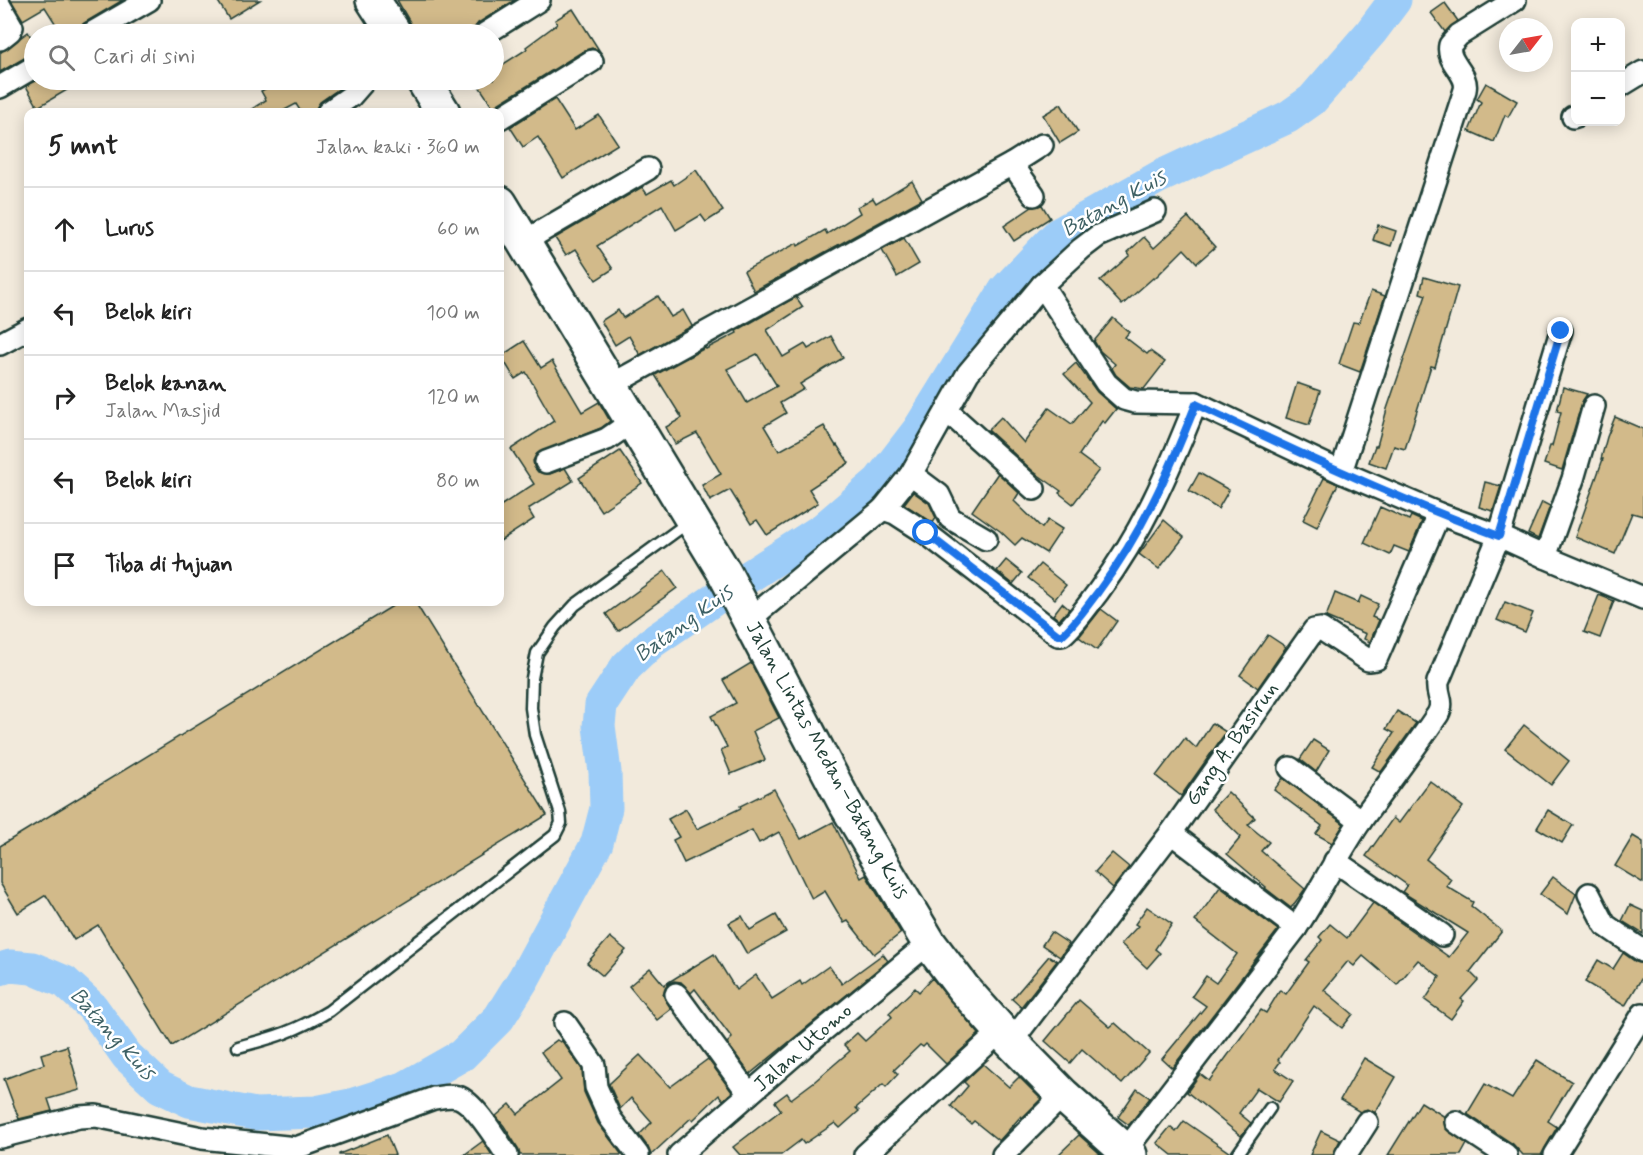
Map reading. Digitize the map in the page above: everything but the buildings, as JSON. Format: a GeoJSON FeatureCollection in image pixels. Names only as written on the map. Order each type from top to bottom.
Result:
{"type":"FeatureCollection","features":[{"type":"Feature","properties":{"kind":"highway"},"geometry":{"type":"LineString","coordinates":[[373,0],[389,24]]}},
{"type":"Feature","properties":{"kind":"highway"},"geometry":{"type":"LineString","coordinates":[[430,90],[441,108]]}},
{"type":"Feature","properties":{"kind":"highway","name":"Jalan Lintas Medan–Batang Kuis"},"geometry":{"type":"LineString","coordinates":[[508,222],[611,384],[724,572],[835,785],[929,943],[963,988],[1006,1036],[1063,1095],[1127,1153]]}},
{"type":"Feature","properties":{"kind":"street"},"geometry":{"type":"LineString","coordinates":[[107,24],[149,0]]}},
{"type":"Feature","properties":{"kind":"street"},"geometry":{"type":"LineString","coordinates":[[501,24],[539,0]]}},
{"type":"Feature","properties":{"kind":"street"},"geometry":{"type":"LineString","coordinates":[[1341,472],[1465,90],[1466,81],[1449,56],[1450,45],[1459,35],[1515,0]]}},
{"type":"Feature","properties":{"kind":"street"},"geometry":{"type":"LineString","coordinates":[[0,6],[12,27],[0,39]]}},
{"type":"Feature","properties":{"kind":"street"},"geometry":{"type":"LineString","coordinates":[[504,116],[592,61]]}},
{"type":"Feature","properties":{"kind":"street"},"geometry":{"type":"LineString","coordinates":[[1625,83],[1643,72]]}},
{"type":"Feature","properties":{"kind":"street"},"geometry":{"type":"LineString","coordinates":[[0,87],[24,73]]}},
{"type":"Feature","properties":{"kind":"street"},"geometry":{"type":"LineString","coordinates":[[334,108],[356,90]]}},
{"type":"Feature","properties":{"kind":"street"},"geometry":{"type":"LineString","coordinates":[[611,384],[1012,164],[1042,145]]}},
{"type":"Feature","properties":{"kind":"street"},"geometry":{"type":"LineString","coordinates":[[1012,164],[1034,195]]}},
{"type":"Feature","properties":{"kind":"street"},"geometry":{"type":"LineString","coordinates":[[508,222],[648,168]]}},
{"type":"Feature","properties":{"kind":"street"},"geometry":{"type":"LineString","coordinates":[[745,610],[883,509],[910,474],[968,373],[1042,285],[1098,236],[1155,211]]}},
{"type":"Feature","properties":{"kind":"street"},"geometry":{"type":"LineString","coordinates":[[1042,285],[1103,378],[1119,396],[1135,402],[1196,404],[1341,472],[1643,598]]}},
{"type":"Feature","properties":{"kind":"street"},"geometry":{"type":"LineString","coordinates":[[0,344],[24,331]]}},
{"type":"Feature","properties":{"kind":"street"},"geometry":{"type":"LineString","coordinates":[[1127,1153],[1224,1019],[1296,928],[1361,821],[1440,710],[1442,703],[1437,689],[1438,682],[1499,536],[1561,331]]}},
{"type":"Feature","properties":{"kind":"street"},"geometry":{"type":"LineString","coordinates":[[883,509],[895,513],[926,533],[1058,635],[1062,635],[1128,550],[1159,493],[1196,404]]}},
{"type":"Feature","properties":{"kind":"street"},"geometry":{"type":"LineString","coordinates":[[1545,557],[1594,406]]}},
{"type":"Feature","properties":{"kind":"street"},"geometry":{"type":"LineString","coordinates":[[947,411],[1034,489]]}},
{"type":"Feature","properties":{"kind":"street"},"geometry":{"type":"LineString","coordinates":[[546,462],[607,439],[633,421]]}},
{"type":"Feature","properties":{"kind":"street"},"geometry":{"type":"LineString","coordinates":[[910,474],[939,495],[950,518],[986,539]]}},
{"type":"Feature","properties":{"kind":"street","name":"Gang A. Basirun"},"geometry":{"type":"LineString","coordinates":[[865,1155],[1006,1036],[1171,833],[1314,630],[1321,628],[1368,660],[1376,660],[1439,514]]}},
{"type":"Feature","properties":{"kind":"street"},"geometry":{"type":"LineString","coordinates":[[1290,768],[1361,821]]}},
{"type":"Feature","properties":{"kind":"street"},"geometry":{"type":"LineString","coordinates":[[1171,833],[1296,928]]}},
{"type":"Feature","properties":{"kind":"street"},"geometry":{"type":"LineString","coordinates":[[1335,861],[1442,935]]}},
{"type":"Feature","properties":{"kind":"street"},"geometry":{"type":"LineString","coordinates":[[1589,894],[1605,925],[1643,951]]}},
{"type":"Feature","properties":{"kind":"street","name":"Jalan Utomo"},"geometry":{"type":"LineString","coordinates":[[680,1155],[808,1043],[929,943]]}},
{"type":"Feature","properties":{"kind":"street"},"geometry":{"type":"LineString","coordinates":[[676,994],[749,1094]]}},
{"type":"Feature","properties":{"kind":"street"},"geometry":{"type":"LineString","coordinates":[[1555,1155],[1643,1014]]}},
{"type":"Feature","properties":{"kind":"street"},"geometry":{"type":"LineString","coordinates":[[566,1023],[592,1062],[596,1087],[610,1118],[638,1155]]}},
{"type":"Feature","properties":{"kind":"street"},"geometry":{"type":"LineString","coordinates":[[1003,1155],[1063,1095]]}},
{"type":"Feature","properties":{"kind":"street"},"geometry":{"type":"LineString","coordinates":[[0,1137],[79,1117],[96,1116],[202,1138],[298,1151],[434,1098],[448,1096],[459,1097],[469,1104],[507,1155]]}},
{"type":"Feature","properties":{"kind":"street"},"geometry":{"type":"LineString","coordinates":[[1346,1155],[1367,1122]]}},
{"type":"Feature","properties":{"kind":"street"},"geometry":{"type":"LineString","coordinates":[[1456,1122],[1506,1155]]}},
{"type":"Feature","properties":{"kind":"lane"},"geometry":{"type":"LineString","coordinates":[[238,1047],[303,1027],[329,1011],[555,835],[561,823],[560,812],[536,735],[531,708],[532,678],[537,653],[555,627],[575,605],[692,519]]}},
{"type":"Feature","properties":{"kind":"lane"},"geometry":{"type":"LineString","coordinates":[[1237,1155],[1270,1108]]}},
{"type":"Feature","properties":{"kind":"waterway","name":"Batang Kuis"},"geometry":{"type":"LineString","coordinates":[[0,969],[10,966],[32,968],[65,982],[92,1007],[127,1056],[160,1087],[189,1101],[255,1114],[316,1112],[351,1105],[404,1088],[462,1055],[499,1018],[524,978],[597,843],[606,808],[605,772],[599,726],[601,705],[626,667],[651,643],[824,528],[879,481],[919,429],[1005,290],[1058,234],[1159,177],[1288,117],[1312,100],[1371,32],[1395,0]]}},
{"type":"Feature","properties":{"kind":"route"},"geometry":{"type":"LineString","coordinates":[[926,533],[1058,635],[1062,635],[1128,550],[1159,493],[1196,404],[1341,472],[1439,514],[1499,536],[1561,331]]}}]}
